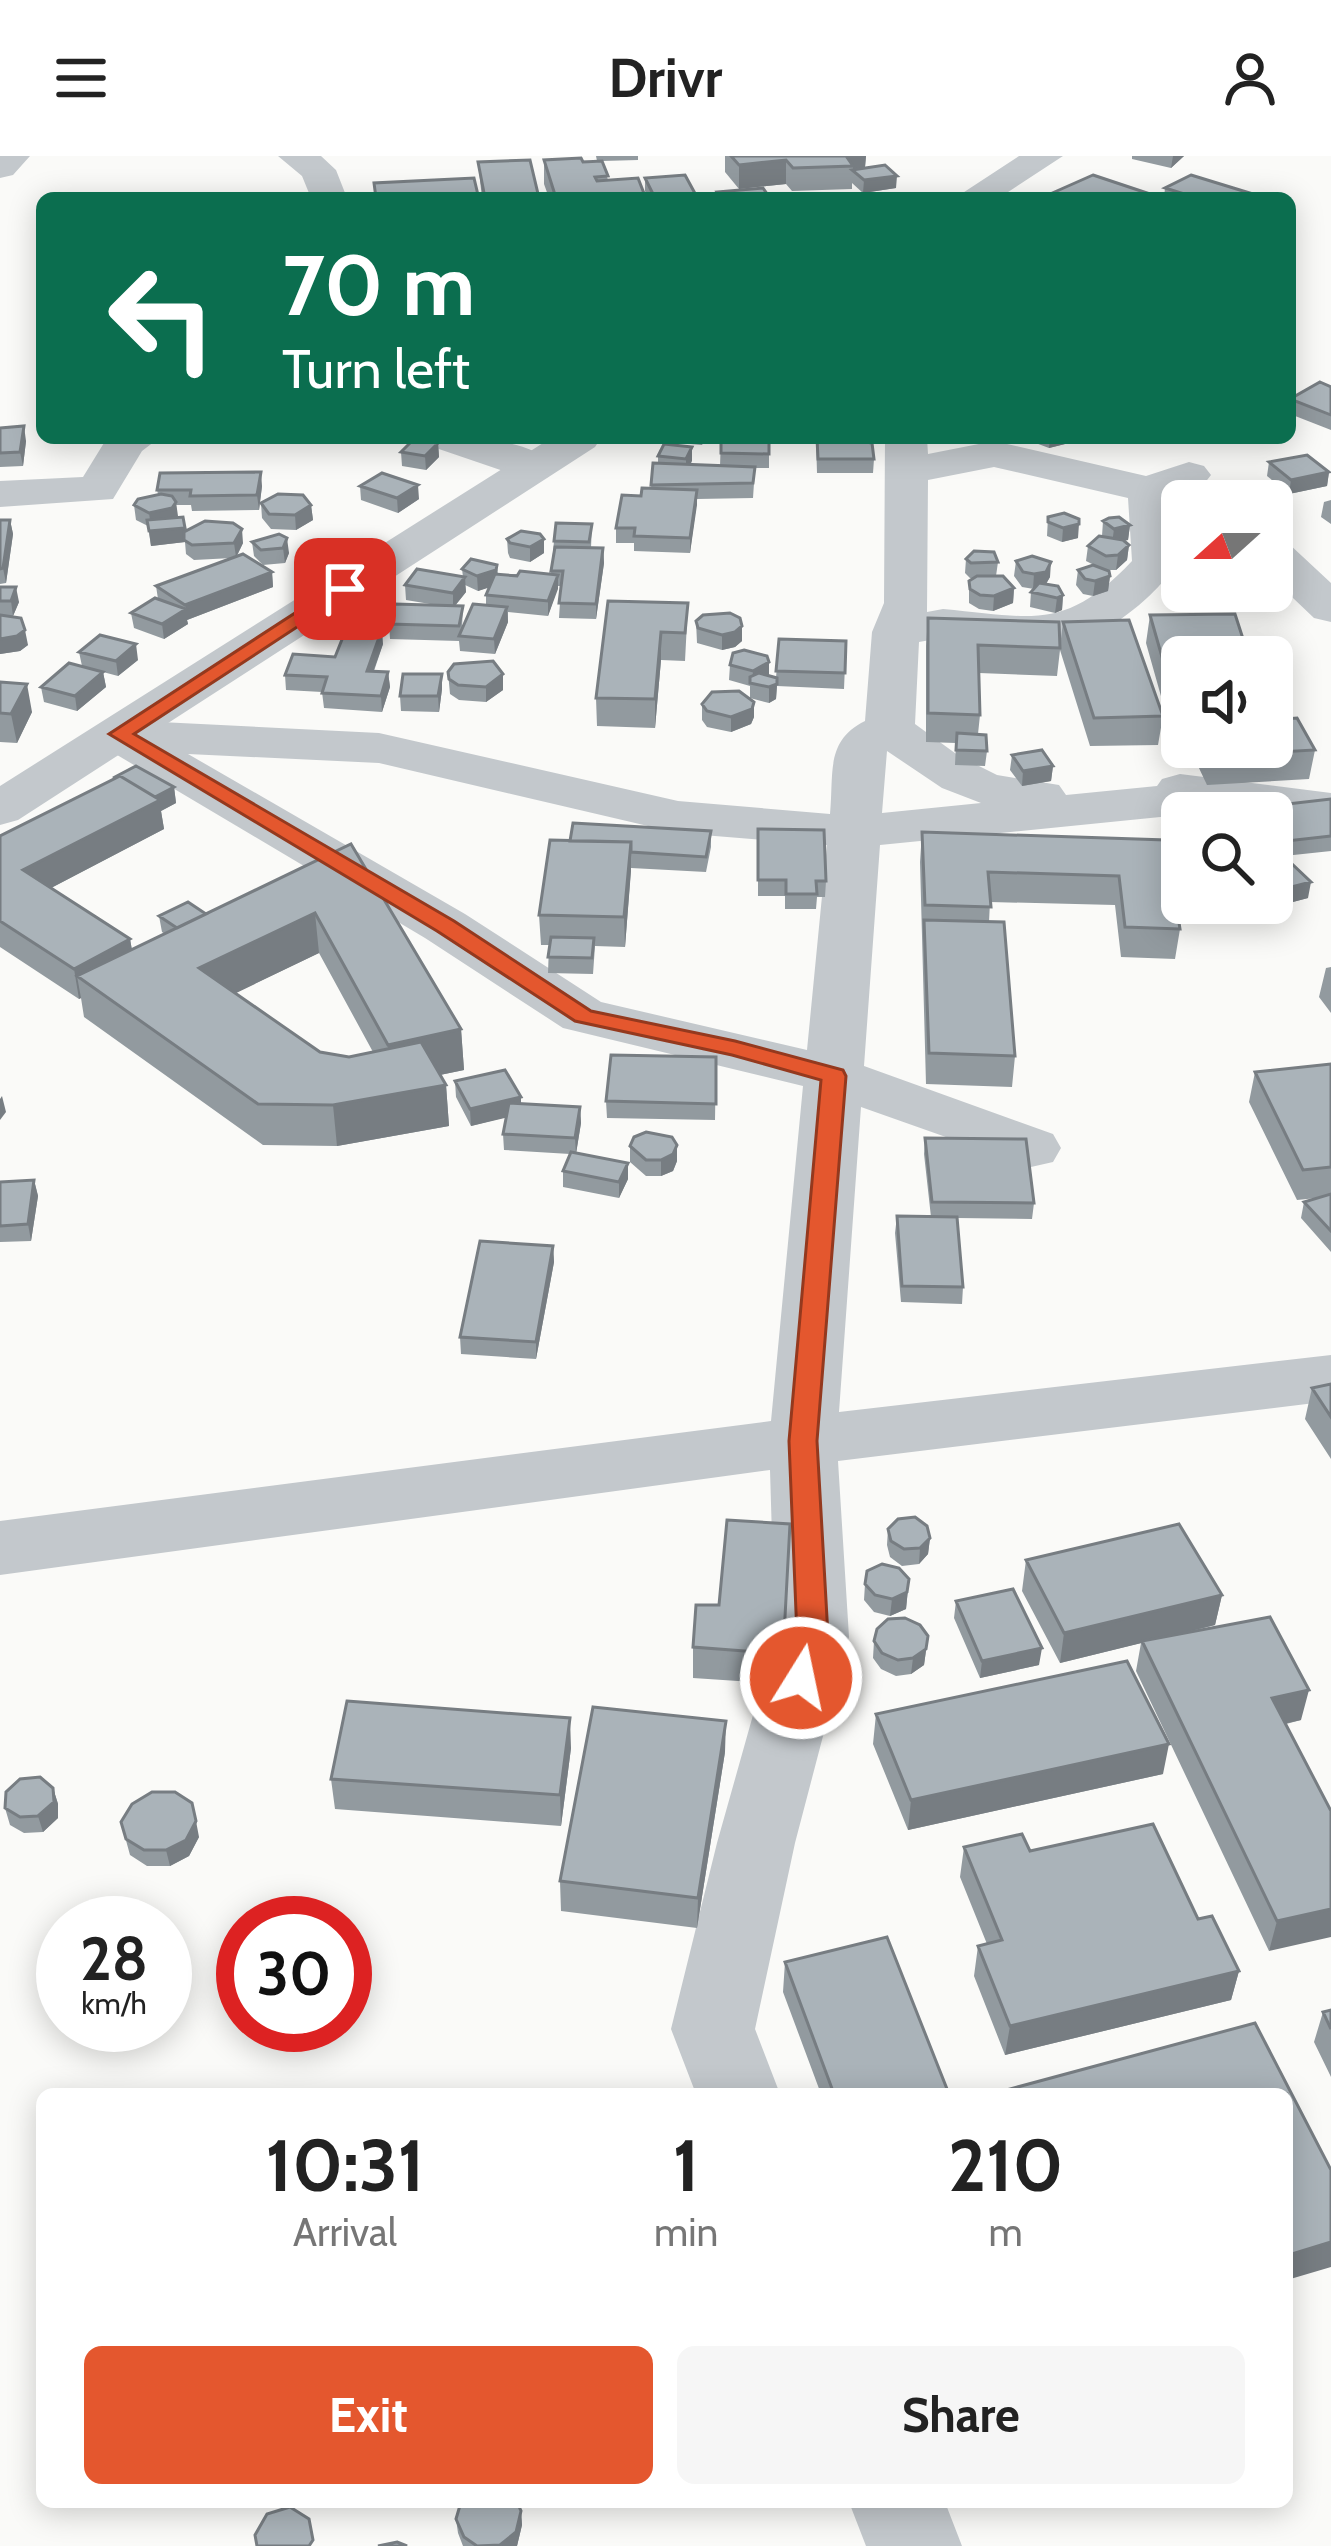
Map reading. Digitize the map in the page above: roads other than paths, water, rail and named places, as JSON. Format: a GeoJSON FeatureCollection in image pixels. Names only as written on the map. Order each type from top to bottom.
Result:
{"type":"FeatureCollection","features":[{"type":"Feature","properties":{"kind":"street"},"geometry":{"type":"LineString","coordinates":[[0,167],[12,156]]}},
{"type":"Feature","properties":{"kind":"street"},"geometry":{"type":"LineString","coordinates":[[296,156],[317,170],[326,192]]}},
{"type":"Feature","properties":{"kind":"street"},"geometry":{"type":"LineString","coordinates":[[983,192],[1045,156]]}},
{"type":"Feature","properties":{"kind":"street"},"geometry":{"type":"LineString","coordinates":[[0,494],[97,490],[125,444]]}},
{"type":"Feature","properties":{"kind":"street"},"geometry":{"type":"LineString","coordinates":[[466,444],[533,467]]}},
{"type":"Feature","properties":{"kind":"street"},"geometry":{"type":"LineString","coordinates":[[0,809],[570,444]]}},
{"type":"Feature","properties":{"kind":"street"},"geometry":{"type":"LineString","coordinates":[[1153,444],[1179,480]]}},
{"type":"Feature","properties":{"kind":"street"},"geometry":{"type":"LineString","coordinates":[[890,728],[896,632],[908,603],[904,455],[994,454],[1161,485]]}},
{"type":"Feature","properties":{"kind":"street"},"geometry":{"type":"LineString","coordinates":[[896,632],[943,623],[1054,633],[1119,602],[1155,563],[1161,548]]}},
{"type":"Feature","properties":{"kind":"street"},"geometry":{"type":"LineString","coordinates":[[1293,573],[1331,608]]}},
{"type":"Feature","properties":{"kind":"street"},"geometry":{"type":"LineString","coordinates":[[890,728],[937,767],[1016,798],[1161,787],[1198,792]]}},
{"type":"Feature","properties":{"kind":"street"},"geometry":{"type":"LineString","coordinates":[[736,2088],[713,2030],[756,1843],[812,1636],[803,1441],[854,832],[862,742],[890,728]]}},
{"type":"Feature","properties":{"kind":"street"},"geometry":{"type":"LineString","coordinates":[[119,734],[380,748],[678,817],[854,832],[1161,801]]}},
{"type":"Feature","properties":{"kind":"street"},"geometry":{"type":"LineString","coordinates":[[119,734],[446,926],[583,1016],[735,1048],[834,1076],[1031,1148]]}},
{"type":"Feature","properties":{"kind":"street"},"geometry":{"type":"LineString","coordinates":[[1293,804],[1331,809]]}},
{"type":"Feature","properties":{"kind":"street"},"geometry":{"type":"LineString","coordinates":[[0,1548],[803,1441],[1331,1378]]}},
{"type":"Feature","properties":{"kind":"street"},"geometry":{"type":"LineString","coordinates":[[899,2508],[914,2546]]}}]}
